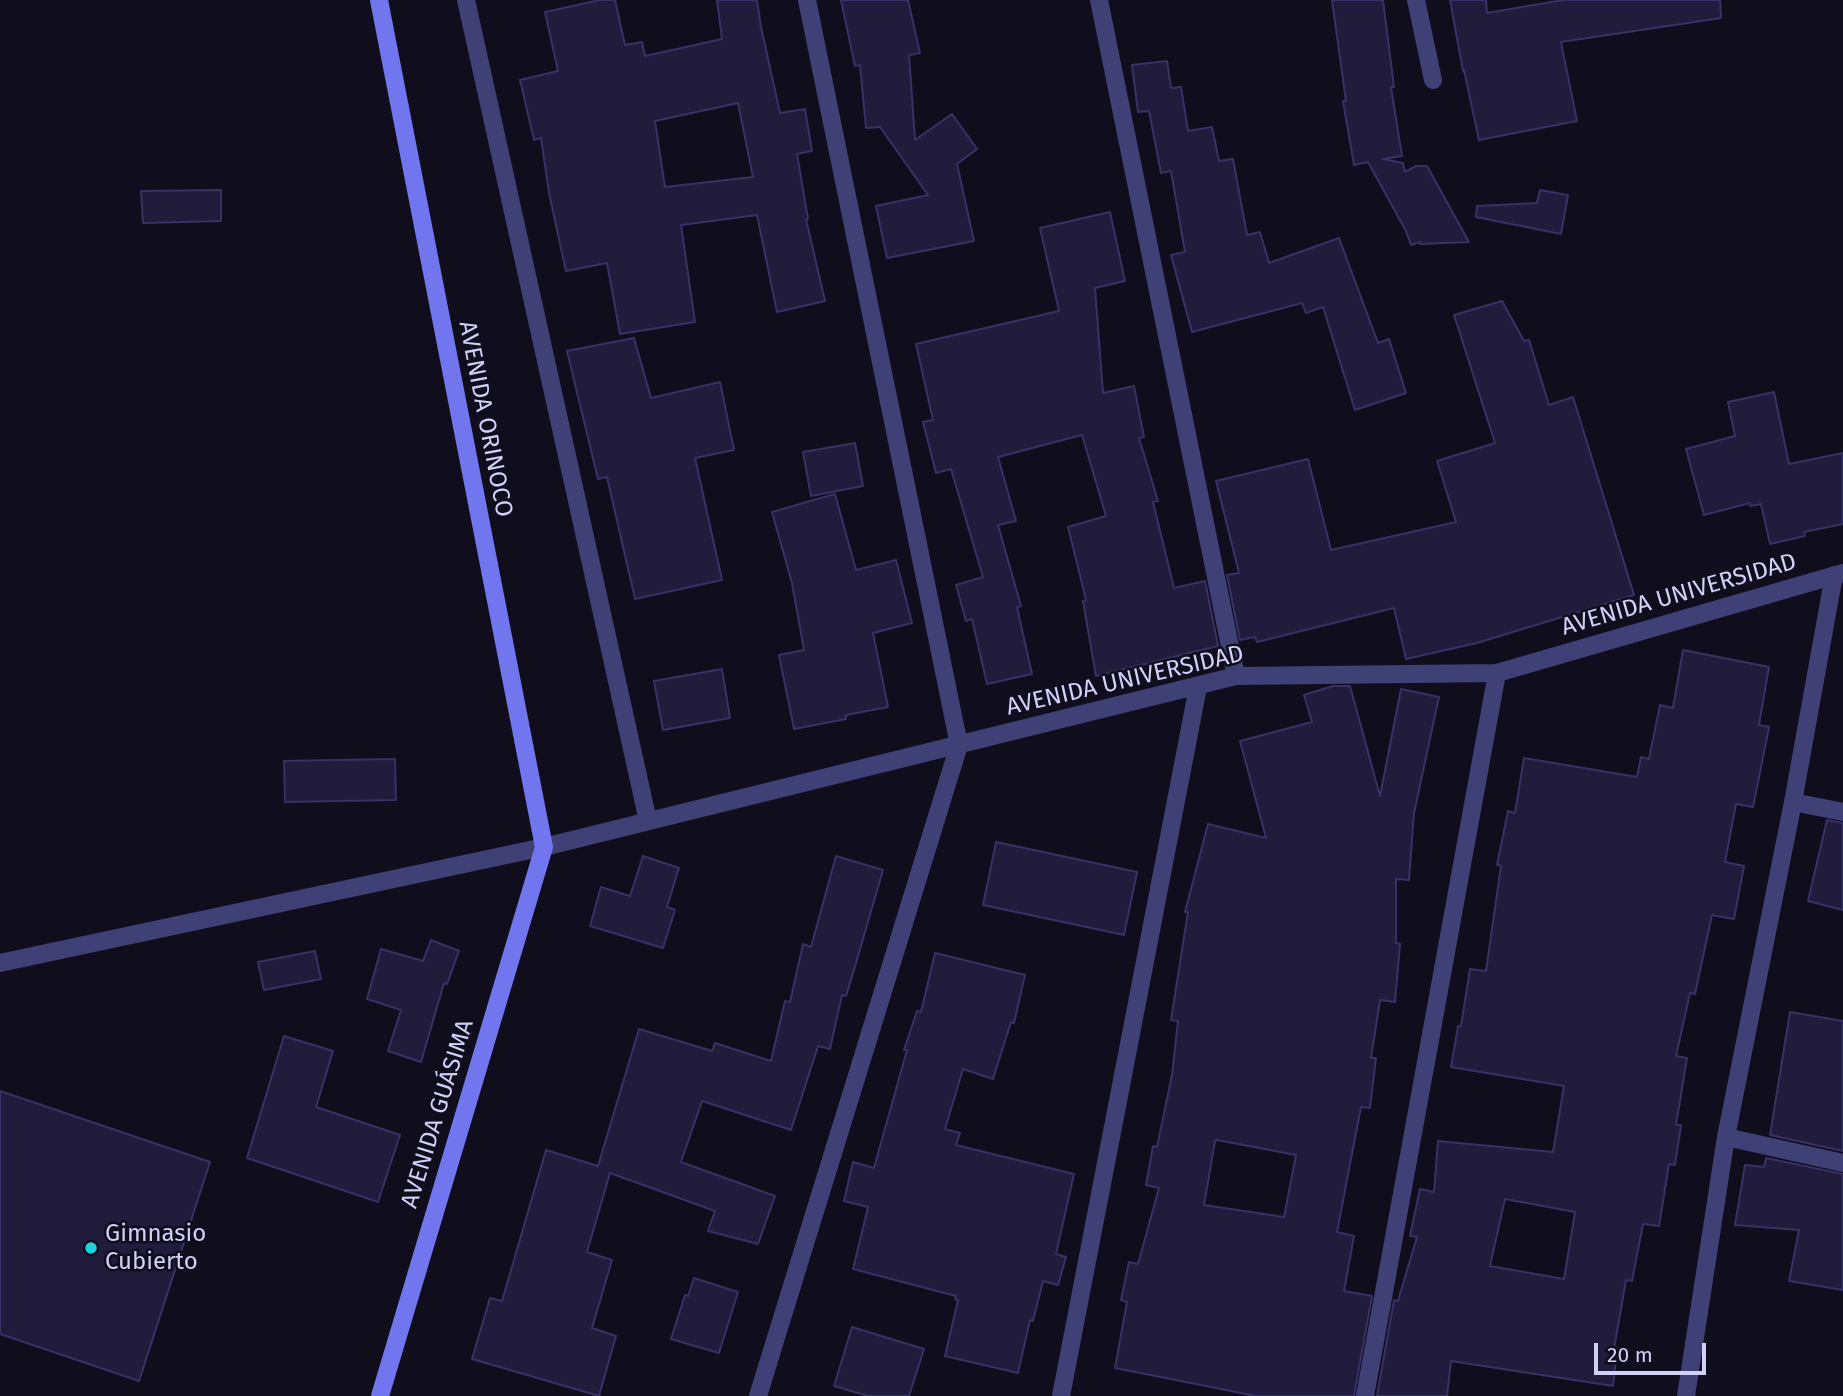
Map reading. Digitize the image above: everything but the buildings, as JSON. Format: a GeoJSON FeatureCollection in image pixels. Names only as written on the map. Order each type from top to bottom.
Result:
{"type":"FeatureCollection","features":[{"type":"Feature","properties":{"kind":"main road","name":"AVENIDA ORINOCO"},"geometry":{"type":"LineString","coordinates":[[379,0],[544,846]]}},
{"type":"Feature","properties":{"kind":"main road","name":"AVENIDA GUÁSIMA"},"geometry":{"type":"LineString","coordinates":[[380,1396],[544,846]]}},
{"type":"Feature","properties":{"kind":"street"},"geometry":{"type":"LineString","coordinates":[[466,0],[648,821]]}},
{"type":"Feature","properties":{"kind":"street"},"geometry":{"type":"LineString","coordinates":[[758,1396],[959,745],[807,0]]}},
{"type":"Feature","properties":{"kind":"street"},"geometry":{"type":"LineString","coordinates":[[1099,0],[1236,676]]}},
{"type":"Feature","properties":{"kind":"street"},"geometry":{"type":"LineString","coordinates":[[1416,0],[1433,80]]}},
{"type":"Feature","properties":{"kind":"street","name":"AVENIDA UNIVERSIDAD"},"geometry":{"type":"LineString","coordinates":[[0,963],[544,846],[1236,676],[1497,673],[1839,574]]}},
{"type":"Feature","properties":{"kind":"street"},"geometry":{"type":"LineString","coordinates":[[1686,1396],[1726,1138],[1839,574]]}},
{"type":"Feature","properties":{"kind":"street"},"geometry":{"type":"LineString","coordinates":[[1365,1396],[1497,673]]}},
{"type":"Feature","properties":{"kind":"street"},"geometry":{"type":"LineString","coordinates":[[1061,1396],[1198,687]]}},
{"type":"Feature","properties":{"kind":"street"},"geometry":{"type":"LineString","coordinates":[[1793,802],[1843,812]]}},
{"type":"Feature","properties":{"kind":"street"},"geometry":{"type":"LineString","coordinates":[[1726,1138],[1843,1163]]}},
{"type":"Feature","properties":{"kind":"place","name":"Gimnasio Cubierto"},"geometry":{"type":"Point","coordinates":[91,1248]}}]}
